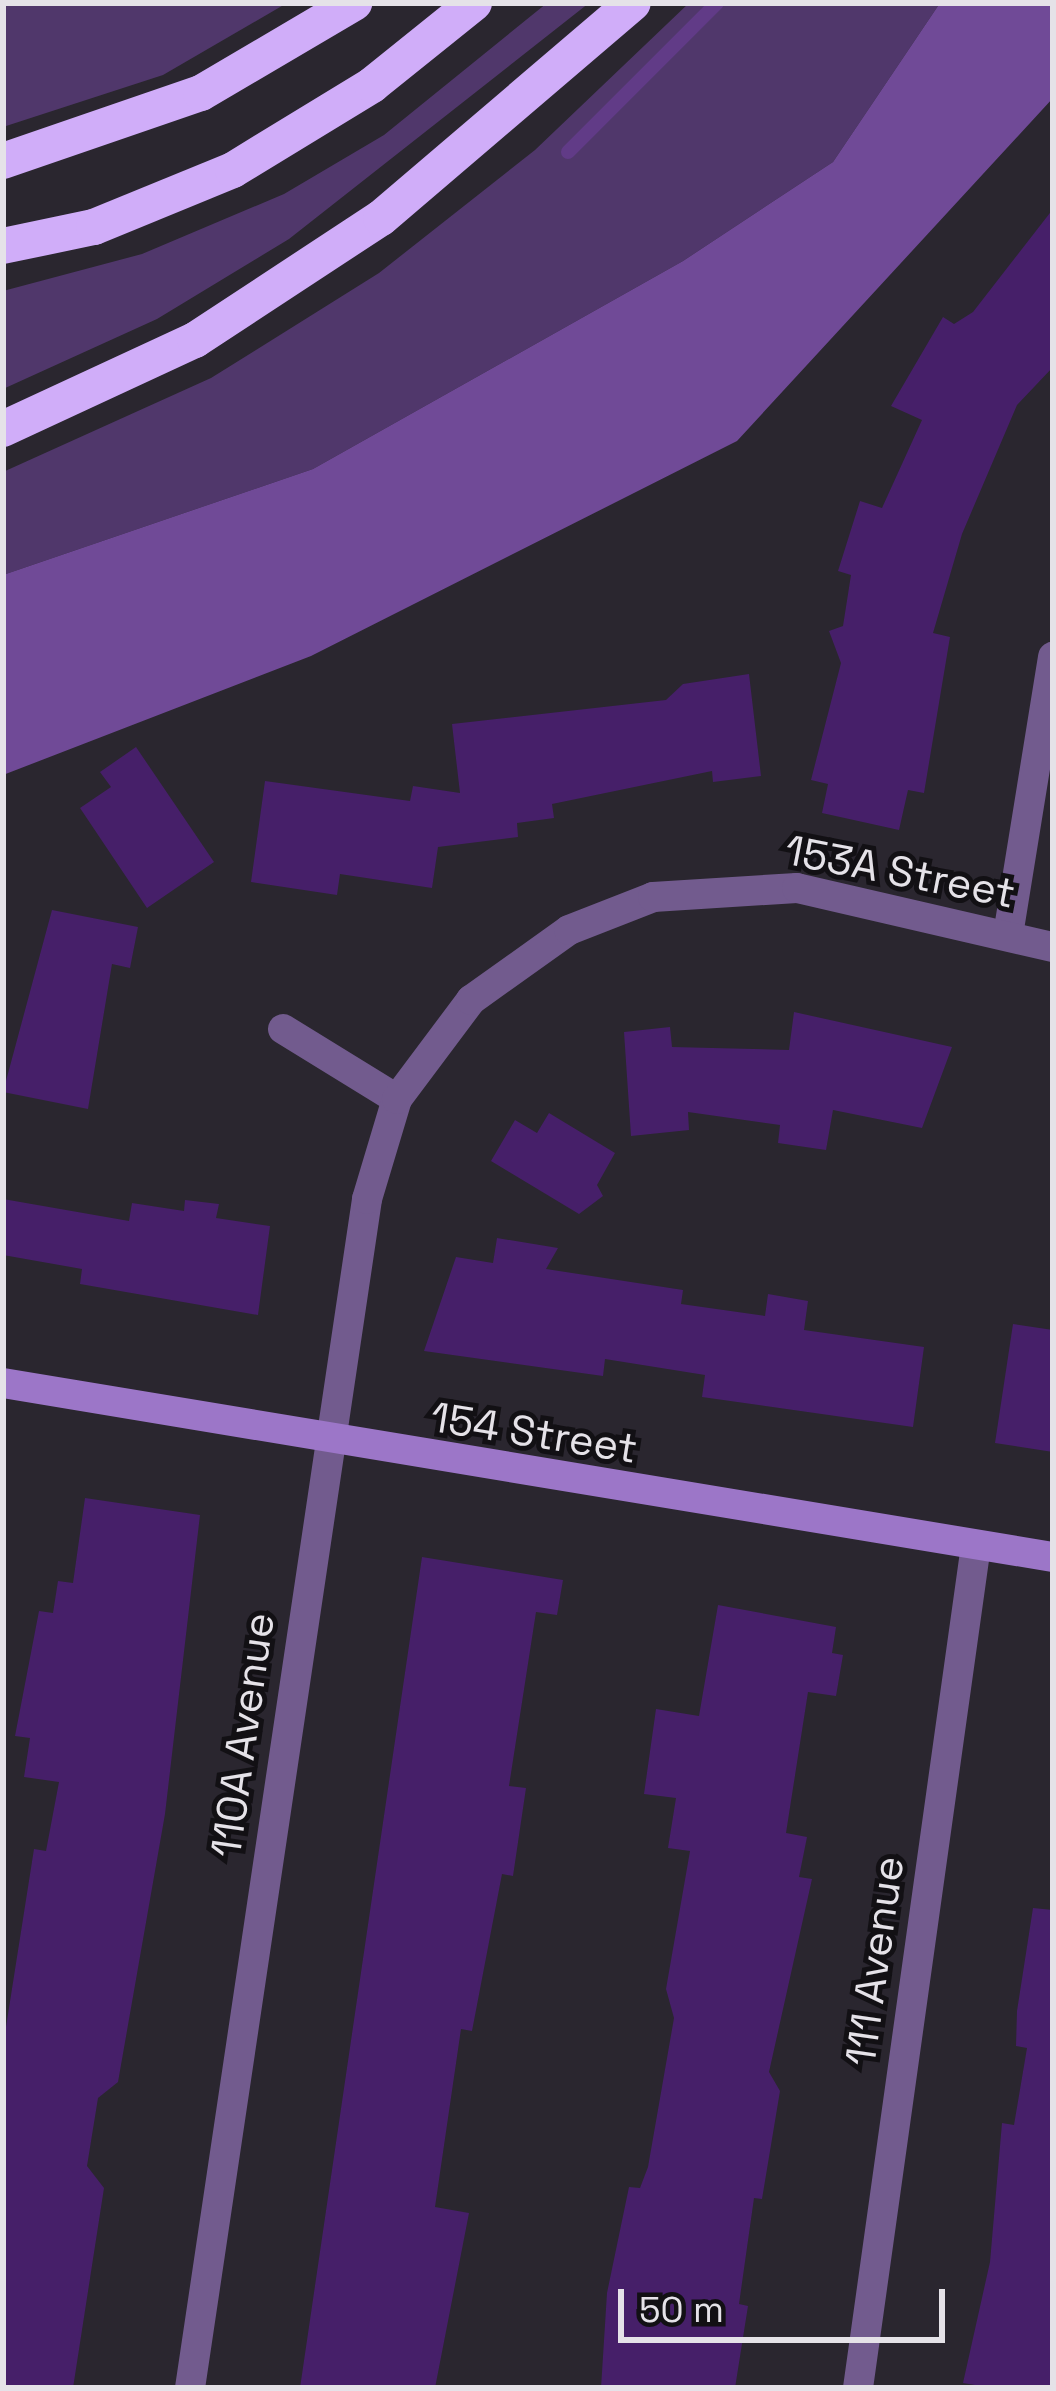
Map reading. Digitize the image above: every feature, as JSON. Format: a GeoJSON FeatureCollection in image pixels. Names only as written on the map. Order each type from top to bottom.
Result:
{"type":"FeatureCollection","features":[{"type":"Feature","properties":{"kind":"highway"},"geometry":{"type":"LineString","coordinates":[[3,161],[201,93],[354,3]]}},
{"type":"Feature","properties":{"kind":"highway"},"geometry":{"type":"LineString","coordinates":[[3,246],[94,226],[232,170],[372,85],[474,3]]}},
{"type":"Feature","properties":{"kind":"highway"},"geometry":{"type":"LineString","coordinates":[[3,429],[195,340],[381,218],[633,3]]}},
{"type":"Feature","properties":{"kind":"street"},"geometry":{"type":"LineString","coordinates":[[1008,935],[1053,657]]}},
{"type":"Feature","properties":{"kind":"street","name":"153A Street"},"geometry":{"type":"LineString","coordinates":[[470,1000],[569,930],[708,888],[797,888],[1053,947]]}},
{"type":"Feature","properties":{"kind":"street","name":"110A Avenue"},"geometry":{"type":"LineString","coordinates":[[190,2388],[367,1199],[398,1100],[470,1000]]}},
{"type":"Feature","properties":{"kind":"street"},"geometry":{"type":"LineString","coordinates":[[283,1029],[398,1100]]}},
{"type":"Feature","properties":{"kind":"street","name":"154 Street"},"geometry":{"type":"LineString","coordinates":[[3,1383],[330,1443],[1053,1557]]}},
{"type":"Feature","properties":{"kind":"street","name":"111 Avenue"},"geometry":{"type":"LineString","coordinates":[[858,2388],[976,1545]]}},
{"type":"Feature","properties":{"kind":"shaded area"},"geometry":{"type":"Polygon","coordinates":[[[3,3],[287,3],[163,75],[3,127],[3,3]]]}},
{"type":"Feature","properties":{"kind":"shaded area"},"geometry":{"type":"Polygon","coordinates":[[[547,3],[589,3],[289,239],[157,319],[3,389],[3,291],[142,254],[284,194],[384,135],[547,3]]]}},
{"type":"Feature","properties":{"kind":"shaded area"},"geometry":{"type":"Polygon","coordinates":[[[689,3],[940,3],[833,162],[683,261],[313,469],[3,575],[3,472],[211,378],[379,273],[535,150],[689,3]]]}},
{"type":"Feature","properties":{"kind":"shaded area"},"geometry":{"type":"Polygon","coordinates":[[[940,3],[1053,3],[1053,98],[737,441],[311,656],[3,775],[3,575],[313,469],[683,261],[833,162],[940,3]]]}},
{"type":"Feature","properties":{"kind":"building"},"geometry":{"type":"Polygon","coordinates":[[[1053,209],[1053,367],[1017,405],[962,534],[933,633],[950,637],[924,793],[908,790],[899,830],[822,813],[828,784],[811,780],[841,663],[829,631],[843,626],[851,575],[838,571],[860,501],[882,508],[922,420],[891,406],[943,317],[954,324],[973,312],[1053,209]]]}},
{"type":"Feature","properties":{"kind":"building"},"geometry":{"type":"Polygon","coordinates":[[[749,674],[761,776],[713,782],[712,771],[552,804],[554,818],[517,823],[518,837],[438,847],[432,888],[340,874],[337,895],[251,882],[265,781],[410,801],[413,786],[460,793],[452,724],[666,700],[683,684],[749,674]]]}},
{"type":"Feature","properties":{"kind":"building"},"geometry":{"type":"Polygon","coordinates":[[[136,747],[214,862],[147,908],[80,808],[111,787],[100,772],[136,747]]]}},
{"type":"Feature","properties":{"kind":"building"},"geometry":{"type":"Polygon","coordinates":[[[52,910],[138,927],[130,968],[112,964],[88,1109],[3,1092],[52,910]]]}},
{"type":"Feature","properties":{"kind":"building"},"geometry":{"type":"Polygon","coordinates":[[[794,1012],[952,1047],[922,1128],[833,1110],[826,1150],[778,1143],[780,1125],[688,1112],[689,1130],[631,1136],[624,1032],[670,1027],[672,1047],[789,1050],[794,1012]]]}},
{"type":"Feature","properties":{"kind":"building"},"geometry":{"type":"Polygon","coordinates":[[[549,1113],[615,1153],[597,1185],[603,1196],[579,1214],[491,1161],[515,1120],[537,1133],[549,1113]]]}},
{"type":"Feature","properties":{"kind":"building"},"geometry":{"type":"Polygon","coordinates":[[[3,1199],[129,1221],[132,1203],[184,1211],[185,1200],[219,1204],[216,1218],[270,1226],[258,1315],[80,1284],[82,1269],[3,1255],[3,1199]]]}},
{"type":"Feature","properties":{"kind":"building"},"geometry":{"type":"Polygon","coordinates":[[[497,1238],[558,1248],[546,1269],[683,1290],[681,1304],[765,1316],[768,1294],[808,1301],[804,1330],[924,1347],[913,1427],[702,1397],[705,1375],[605,1359],[603,1376],[424,1351],[456,1257],[493,1263],[497,1238]]]}},
{"type":"Feature","properties":{"kind":"building"},"geometry":{"type":"Polygon","coordinates":[[[1013,1324],[1053,1330],[1053,1452],[995,1443],[1013,1324]]]}},
{"type":"Feature","properties":{"kind":"building"},"geometry":{"type":"Polygon","coordinates":[[[85,1498],[200,1515],[165,1814],[118,2082],[98,2098],[87,2166],[104,2188],[73,2388],[3,2388],[3,2046],[34,1849],[46,1851],[59,1782],[24,1777],[30,1738],[15,1736],[39,1611],[53,1613],[58,1581],[73,1583],[85,1498]]]}},
{"type":"Feature","properties":{"kind":"building"},"geometry":{"type":"Polygon","coordinates":[[[422,1557],[563,1580],[557,1615],[536,1612],[509,1786],[526,1788],[513,1876],[502,1874],[472,2031],[461,2029],[435,2207],[469,2213],[435,2388],[300,2388],[422,1557]]]}},
{"type":"Feature","properties":{"kind":"building"},"geometry":{"type":"Polygon","coordinates":[[[718,1605],[836,1627],[832,1653],[843,1655],[836,1696],[808,1692],[786,1833],[807,1837],[799,1877],[812,1879],[769,2072],[780,2091],[762,2199],[754,2198],[739,2304],[748,2306],[735,2388],[601,2388],[607,2293],[629,2187],[640,2188],[648,2167],[674,2018],[666,1989],[690,1851],[668,1848],[676,1798],[644,1794],[656,1709],[699,1716],[718,1605]]]}},
{"type":"Feature","properties":{"kind":"building"},"geometry":{"type":"Polygon","coordinates":[[[1033,1908],[1053,1910],[1053,2388],[993,2388],[963,2383],[990,2262],[1002,2123],[1014,2125],[1027,2048],[1016,2046],[1017,2011],[1033,1908]]]}},
{"type":"Feature","properties":{"kind":"waterway"},"geometry":{"type":"LineString","coordinates":[[568,152],[717,3]]}}]}
